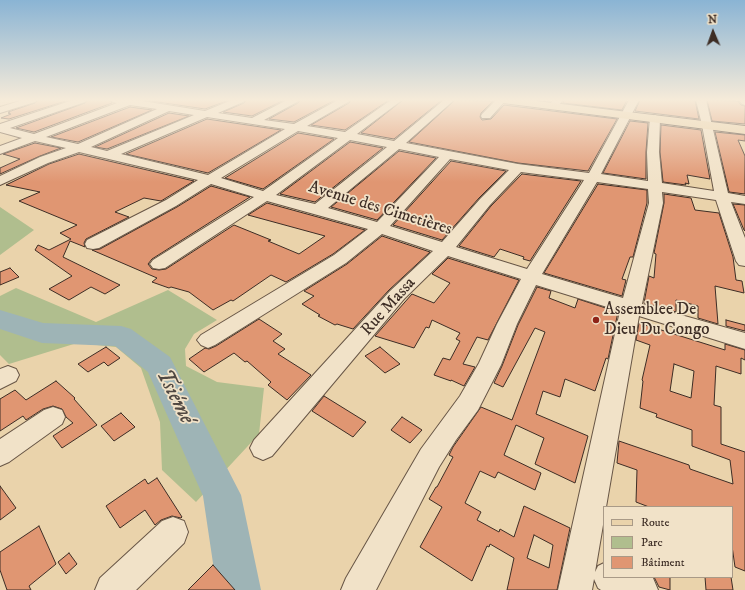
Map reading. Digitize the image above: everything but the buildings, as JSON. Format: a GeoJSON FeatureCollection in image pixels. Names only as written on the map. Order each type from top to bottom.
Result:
{"type":"FeatureCollection","features":[{"type":"Feature","properties":{"kind":"main road"},"geometry":{"type":"LineString","coordinates":[[732,128],[745,130]]}},
{"type":"Feature","properties":{"kind":"street","name":"Avenue des Cimetières"},"geometry":{"type":"LineString","coordinates":[[0,128],[209,179],[265,196],[318,209],[531,277],[745,341]]}},
{"type":"Feature","properties":{"kind":"street"},"geometry":{"type":"LineString","coordinates":[[0,150],[61,128]]}},
{"type":"Feature","properties":{"kind":"street"},"geometry":{"type":"LineString","coordinates":[[0,181],[44,160],[81,147],[123,128]]}},
{"type":"Feature","properties":{"kind":"street"},"geometry":{"type":"LineString","coordinates":[[108,154],[172,128]]}},
{"type":"Feature","properties":{"kind":"street"},"geometry":{"type":"LineString","coordinates":[[93,244],[171,204],[209,179],[294,128],[348,136],[518,168],[593,177],[745,200]]}},
{"type":"Feature","properties":{"kind":"street"},"geometry":{"type":"LineString","coordinates":[[159,264],[265,196],[360,128]]}},
{"type":"Feature","properties":{"kind":"street"},"geometry":{"type":"LineString","coordinates":[[318,209],[418,128]]}},
{"type":"Feature","properties":{"kind":"street"},"geometry":{"type":"LineString","coordinates":[[358,590],[430,458],[447,432],[470,403],[490,365],[507,324],[531,277],[593,177],[619,128]]}},
{"type":"Feature","properties":{"kind":"street"},"geometry":{"type":"LineString","coordinates":[[641,590],[592,577],[631,307],[656,203],[653,152],[654,128]]}},
{"type":"Feature","properties":{"kind":"street"},"geometry":{"type":"LineString","coordinates":[[708,128],[722,197],[745,261]]}},
{"type":"Feature","properties":{"kind":"street"},"geometry":{"type":"LineString","coordinates":[[208,340],[340,259],[381,228],[447,155]]}},
{"type":"Feature","properties":{"kind":"street","name":"Rue Massa"},"geometry":{"type":"LineString","coordinates":[[263,448],[397,295],[445,249],[485,202],[518,168]]}},
{"type":"Feature","properties":{"kind":"street"},"geometry":{"type":"LineString","coordinates":[[0,454],[53,417]]}},
{"type":"Feature","properties":{"kind":"street"},"geometry":{"type":"LineString","coordinates":[[112,590],[173,532]]}},
{"type":"Feature","properties":{"kind":"green space"},"geometry":{"type":"Polygon","coordinates":[[[0,207],[34,230],[0,255],[0,207]]]}},
{"type":"Feature","properties":{"kind":"green space"},"geometry":{"type":"Polygon","coordinates":[[[16,288],[96,322],[168,290],[217,320],[194,334],[185,349],[186,366],[217,382],[264,388],[259,434],[196,502],[162,470],[160,422],[141,368],[116,347],[77,343],[9,364],[0,355],[0,296],[16,288]]]}},
{"type":"Feature","properties":{"kind":"waterway","name":"Tsiémé"},"geometry":{"type":"LineString","coordinates":[[0,319],[42,333],[121,336],[160,365],[222,495],[239,590]]}},
{"type":"Feature","properties":{"kind":"place","name":"Assemblee De Dieu Du Congo"},"geometry":{"type":"Point","coordinates":[596,320]}}]}
